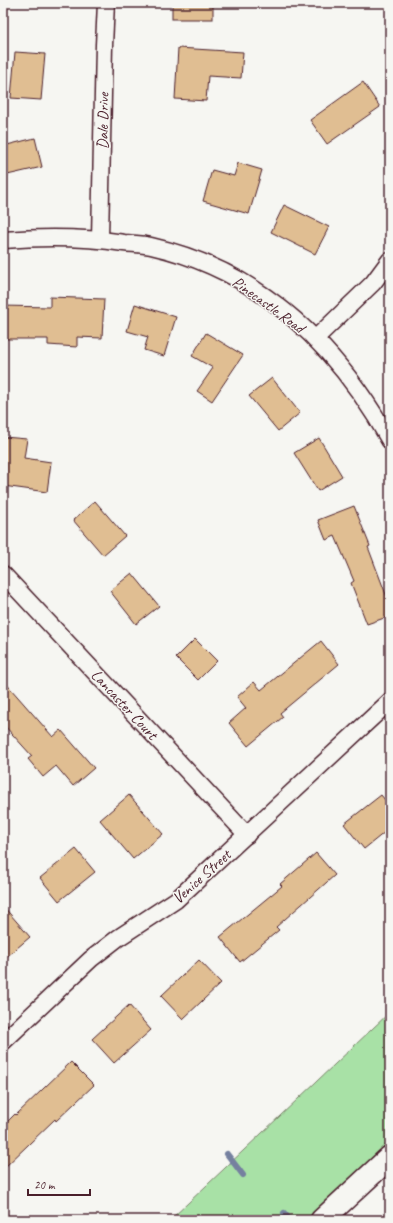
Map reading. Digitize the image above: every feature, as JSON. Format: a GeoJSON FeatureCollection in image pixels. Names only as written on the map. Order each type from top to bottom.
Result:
{"type":"FeatureCollection","features":[{"type":"Feature","properties":{"kind":"main road"},"geometry":{"type":"LineString","coordinates":[[322,1220],[390,1157]]}},
{"type":"Feature","properties":{"kind":"street","name":"Dale Drive"},"geometry":{"type":"LineString","coordinates":[[100,239],[106,3]]}},
{"type":"Feature","properties":{"kind":"street","name":"Pinecastle Road"},"geometry":{"type":"LineString","coordinates":[[3,240],[26,238],[100,239],[151,246],[190,258],[227,273],[262,294],[295,319],[316,338],[341,366],[376,417],[390,441]]}},
{"type":"Feature","properties":{"kind":"street"},"geometry":{"type":"LineString","coordinates":[[316,338],[373,283],[390,260]]}},
{"type":"Feature","properties":{"kind":"street","name":"Lancaster Court"},"geometry":{"type":"LineString","coordinates":[[3,574],[246,835]]}},
{"type":"Feature","properties":{"kind":"street","name":"Venice Street"},"geometry":{"type":"LineString","coordinates":[[3,1042],[91,960],[118,938],[176,900],[390,701]]}},
{"type":"Feature","properties":{"kind":"green space"},"geometry":{"type":"Polygon","coordinates":[[[390,1012],[390,1141],[308,1220],[170,1220],[390,1012]]]}},
{"type":"Feature","properties":{"kind":"building"},"geometry":{"type":"Polygon","coordinates":[[[172,3],[213,3],[213,19],[172,19],[172,3]]]}},
{"type":"Feature","properties":{"kind":"building"},"geometry":{"type":"Polygon","coordinates":[[[178,48],[243,52],[241,78],[208,76],[206,101],[175,99],[178,48]]]}},
{"type":"Feature","properties":{"kind":"building"},"geometry":{"type":"Polygon","coordinates":[[[15,52],[45,54],[41,100],[11,98],[15,52]]]}},
{"type":"Feature","properties":{"kind":"building"},"geometry":{"type":"Polygon","coordinates":[[[363,82],[380,107],[327,144],[310,120],[363,82]]]}},
{"type":"Feature","properties":{"kind":"building"},"geometry":{"type":"Polygon","coordinates":[[[35,138],[42,167],[3,176],[3,146],[35,138]]]}},
{"type":"Feature","properties":{"kind":"building"},"geometry":{"type":"Polygon","coordinates":[[[238,163],[262,170],[249,214],[203,201],[212,170],[234,176],[238,163]]]}},
{"type":"Feature","properties":{"kind":"building"},"geometry":{"type":"Polygon","coordinates":[[[284,205],[329,227],[315,254],[271,232],[284,205]]]}},
{"type":"Feature","properties":{"kind":"building"},"geometry":{"type":"Polygon","coordinates":[[[50,297],[104,299],[102,338],[77,337],[77,347],[48,345],[48,339],[3,339],[3,306],[50,307],[50,297]]]}},
{"type":"Feature","properties":{"kind":"building"},"geometry":{"type":"Polygon","coordinates":[[[135,304],[176,317],[164,356],[144,350],[148,337],[127,331],[135,304]]]}},
{"type":"Feature","properties":{"kind":"building"},"geometry":{"type":"Polygon","coordinates":[[[206,333],[243,355],[212,401],[197,391],[213,368],[192,356],[206,333]]]}},
{"type":"Feature","properties":{"kind":"building"},"geometry":{"type":"Polygon","coordinates":[[[272,378],[300,413],[278,431],[249,396],[272,378]]]}},
{"type":"Feature","properties":{"kind":"building"},"geometry":{"type":"Polygon","coordinates":[[[4,437],[27,439],[24,458],[51,462],[47,492],[3,486],[4,437]]]}},
{"type":"Feature","properties":{"kind":"building"},"geometry":{"type":"Polygon","coordinates":[[[319,438],[342,476],[318,491],[294,453],[319,438]]]}},
{"type":"Feature","properties":{"kind":"building"},"geometry":{"type":"Polygon","coordinates":[[[95,501],[125,536],[103,555],[73,520],[95,501]]]}},
{"type":"Feature","properties":{"kind":"building"},"geometry":{"type":"Polygon","coordinates":[[[354,506],[370,546],[368,547],[390,605],[390,616],[367,624],[351,583],[354,581],[335,536],[326,540],[318,520],[354,506]]]}},
{"type":"Feature","properties":{"kind":"building"},"geometry":{"type":"Polygon","coordinates":[[[132,573],[159,606],[136,624],[110,591],[132,573]]]}},
{"type":"Feature","properties":{"kind":"building"},"geometry":{"type":"Polygon","coordinates":[[[195,639],[217,661],[198,680],[176,658],[195,639]]]}},
{"type":"Feature","properties":{"kind":"building"},"geometry":{"type":"Polygon","coordinates":[[[321,641],[339,664],[280,713],[283,717],[248,746],[229,723],[246,708],[237,697],[254,682],[261,690],[321,641]]]}},
{"type":"Feature","properties":{"kind":"building"},"geometry":{"type":"Polygon","coordinates":[[[3,680],[53,737],[61,730],[94,768],[73,786],[56,766],[43,777],[28,759],[32,756],[3,724],[3,680]]]}},
{"type":"Feature","properties":{"kind":"building"},"geometry":{"type":"Polygon","coordinates":[[[129,795],[163,834],[133,859],[100,820],[129,795]]]}},
{"type":"Feature","properties":{"kind":"building"},"geometry":{"type":"Polygon","coordinates":[[[381,795],[390,806],[390,828],[364,849],[344,824],[381,795]]]}},
{"type":"Feature","properties":{"kind":"building"},"geometry":{"type":"Polygon","coordinates":[[[76,849],[95,872],[59,901],[40,878],[76,849]]]}},
{"type":"Feature","properties":{"kind":"building"},"geometry":{"type":"Polygon","coordinates":[[[316,853],[335,875],[276,927],[279,930],[240,962],[220,937],[282,886],[280,884],[316,853]]]}},
{"type":"Feature","properties":{"kind":"building"},"geometry":{"type":"Polygon","coordinates":[[[3,906],[30,937],[3,960],[3,906]]]}},
{"type":"Feature","properties":{"kind":"building"},"geometry":{"type":"Polygon","coordinates":[[[199,960],[221,983],[183,1019],[161,996],[199,960]]]}},
{"type":"Feature","properties":{"kind":"building"},"geometry":{"type":"Polygon","coordinates":[[[129,1005],[151,1030],[114,1063],[92,1039],[129,1005]]]}},
{"type":"Feature","properties":{"kind":"building"},"geometry":{"type":"Polygon","coordinates":[[[71,1062],[94,1085],[56,1121],[55,1119],[3,1169],[3,1126],[71,1062]]]}},
{"type":"Feature","properties":{"kind":"waterway"},"geometry":{"type":"LineString","coordinates":[[227,1154],[243,1175]]}},
{"type":"Feature","properties":{"kind":"waterway"},"geometry":{"type":"LineString","coordinates":[[284,1213],[290,1220]]}},
{"type":"Feature","properties":{"kind":"waterway"},"geometry":{"type":"LineString","coordinates":[[387,1220],[390,1217]]}}]}
